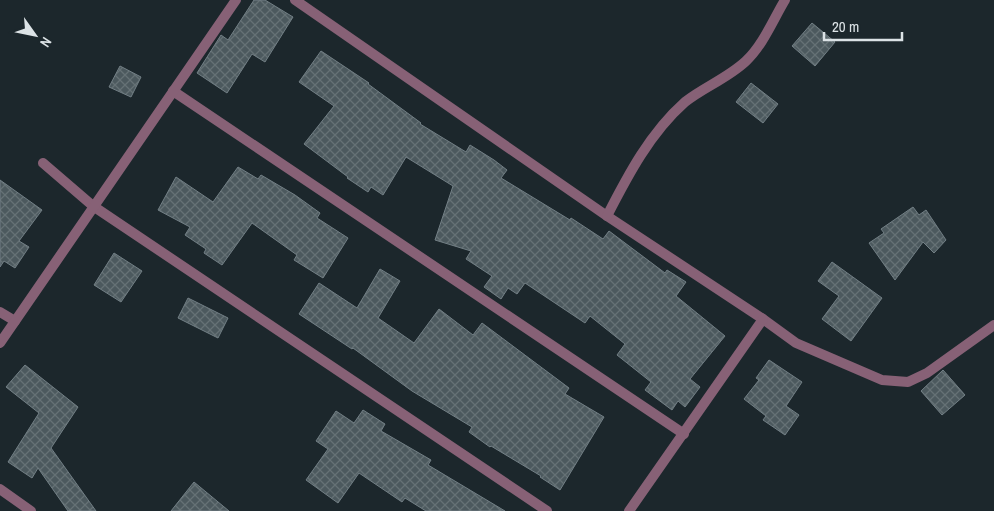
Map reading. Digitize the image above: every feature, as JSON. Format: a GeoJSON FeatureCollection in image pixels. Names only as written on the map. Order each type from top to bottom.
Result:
{"type":"FeatureCollection","features":[{"type":"Feature","properties":{"kind":"street"},"geometry":{"type":"LineString","coordinates":[[0,343],[236,0]]}},
{"type":"Feature","properties":{"kind":"street"},"geometry":{"type":"LineString","coordinates":[[296,0],[607,216],[763,319],[796,343],[882,380],[908,382],[927,373],[994,325]]}},
{"type":"Feature","properties":{"kind":"street"},"geometry":{"type":"LineString","coordinates":[[607,216],[632,168],[660,129],[686,102],[746,61],[762,41],[785,0]]}},
{"type":"Feature","properties":{"kind":"street"},"geometry":{"type":"LineString","coordinates":[[173,92],[684,434]]}},
{"type":"Feature","properties":{"kind":"street"},"geometry":{"type":"LineString","coordinates":[[43,163],[93,206],[547,511]]}},
{"type":"Feature","properties":{"kind":"street"},"geometry":{"type":"LineString","coordinates":[[0,312],[15,321]]}},
{"type":"Feature","properties":{"kind":"street"},"geometry":{"type":"LineString","coordinates":[[629,511],[763,319]]}},
{"type":"Feature","properties":{"kind":"street"},"geometry":{"type":"LineString","coordinates":[[0,489],[31,511]]}},
{"type":"Feature","properties":{"kind":"building"},"geometry":{"type":"Polygon","coordinates":[[[254,0],[265,0],[293,17],[265,62],[252,54],[227,93],[197,73],[221,35],[228,40],[254,0]]]}},
{"type":"Feature","properties":{"kind":"building"},"geometry":{"type":"Polygon","coordinates":[[[812,23],[835,42],[815,66],[792,46],[812,23]]]}},
{"type":"Feature","properties":{"kind":"building"},"geometry":{"type":"Polygon","coordinates":[[[321,51],[369,83],[420,124],[466,152],[470,145],[494,160],[507,170],[501,178],[570,220],[571,218],[603,239],[609,231],[665,273],[667,270],[686,282],[676,296],[725,336],[690,379],[700,387],[685,407],[678,401],[672,410],[645,390],[651,382],[617,355],[625,344],[590,316],[585,323],[525,283],[517,294],[508,288],[501,299],[484,287],[492,276],[466,259],[471,251],[435,240],[453,186],[406,157],[383,195],[371,187],[368,192],[304,144],[334,106],[299,82],[321,51]]]}},
{"type":"Feature","properties":{"kind":"building"},"geometry":{"type":"Polygon","coordinates":[[[120,66],[141,77],[131,97],[109,87],[120,66]]]}},
{"type":"Feature","properties":{"kind":"building"},"geometry":{"type":"Polygon","coordinates":[[[751,83],[778,104],[763,123],[736,102],[751,83]]]}},
{"type":"Feature","properties":{"kind":"building"},"geometry":{"type":"Polygon","coordinates":[[[238,167],[258,179],[261,175],[295,195],[320,213],[317,218],[348,238],[323,278],[294,260],[297,255],[252,223],[222,265],[204,253],[206,249],[185,235],[190,227],[158,210],[176,177],[213,202],[238,167]]]}},
{"type":"Feature","properties":{"kind":"building"},"geometry":{"type":"Polygon","coordinates":[[[0,180],[42,210],[19,241],[29,247],[15,268],[4,261],[0,267],[0,180]]]}},
{"type":"Feature","properties":{"kind":"building"},"geometry":{"type":"Polygon","coordinates":[[[913,207],[919,215],[926,210],[946,240],[934,253],[923,242],[895,280],[869,243],[884,233],[881,229],[913,207]]]}},
{"type":"Feature","properties":{"kind":"building"},"geometry":{"type":"Polygon","coordinates":[[[114,253],[142,271],[121,302],[94,285],[114,253]]]}},
{"type":"Feature","properties":{"kind":"building"},"geometry":{"type":"Polygon","coordinates":[[[832,262],[882,298],[851,341],[822,319],[839,296],[818,281],[832,262]]]}},
{"type":"Feature","properties":{"kind":"building"},"geometry":{"type":"Polygon","coordinates":[[[380,269],[400,281],[378,318],[414,343],[439,309],[473,335],[482,323],[569,388],[565,394],[604,417],[560,490],[541,476],[490,447],[469,432],[472,427],[412,391],[353,348],[299,314],[319,283],[357,308],[380,269]]]}},
{"type":"Feature","properties":{"kind":"building"},"geometry":{"type":"Polygon","coordinates":[[[188,298],[228,318],[218,338],[178,318],[188,298]]]}},
{"type":"Feature","properties":{"kind":"building"},"geometry":{"type":"Polygon","coordinates":[[[769,360],[802,382],[786,406],[799,415],[785,435],[763,420],[766,416],[744,399],[759,380],[756,378],[769,360]]]}},
{"type":"Feature","properties":{"kind":"building"},"geometry":{"type":"Polygon","coordinates":[[[25,365],[78,407],[51,448],[96,511],[68,511],[38,468],[32,478],[8,462],[39,413],[6,387],[25,365]]]}},
{"type":"Feature","properties":{"kind":"building"},"geometry":{"type":"Polygon","coordinates":[[[943,370],[965,395],[942,415],[921,391],[943,370]]]}},
{"type":"Feature","properties":{"kind":"building"},"geometry":{"type":"Polygon","coordinates":[[[363,410],[385,424],[381,431],[431,460],[428,465],[505,511],[426,511],[405,498],[402,502],[359,473],[338,503],[306,480],[328,449],[316,441],[336,411],[354,423],[363,410]]]}},
{"type":"Feature","properties":{"kind":"building"},"geometry":{"type":"Polygon","coordinates":[[[194,482],[229,511],[171,511],[194,482]]]}}]}
